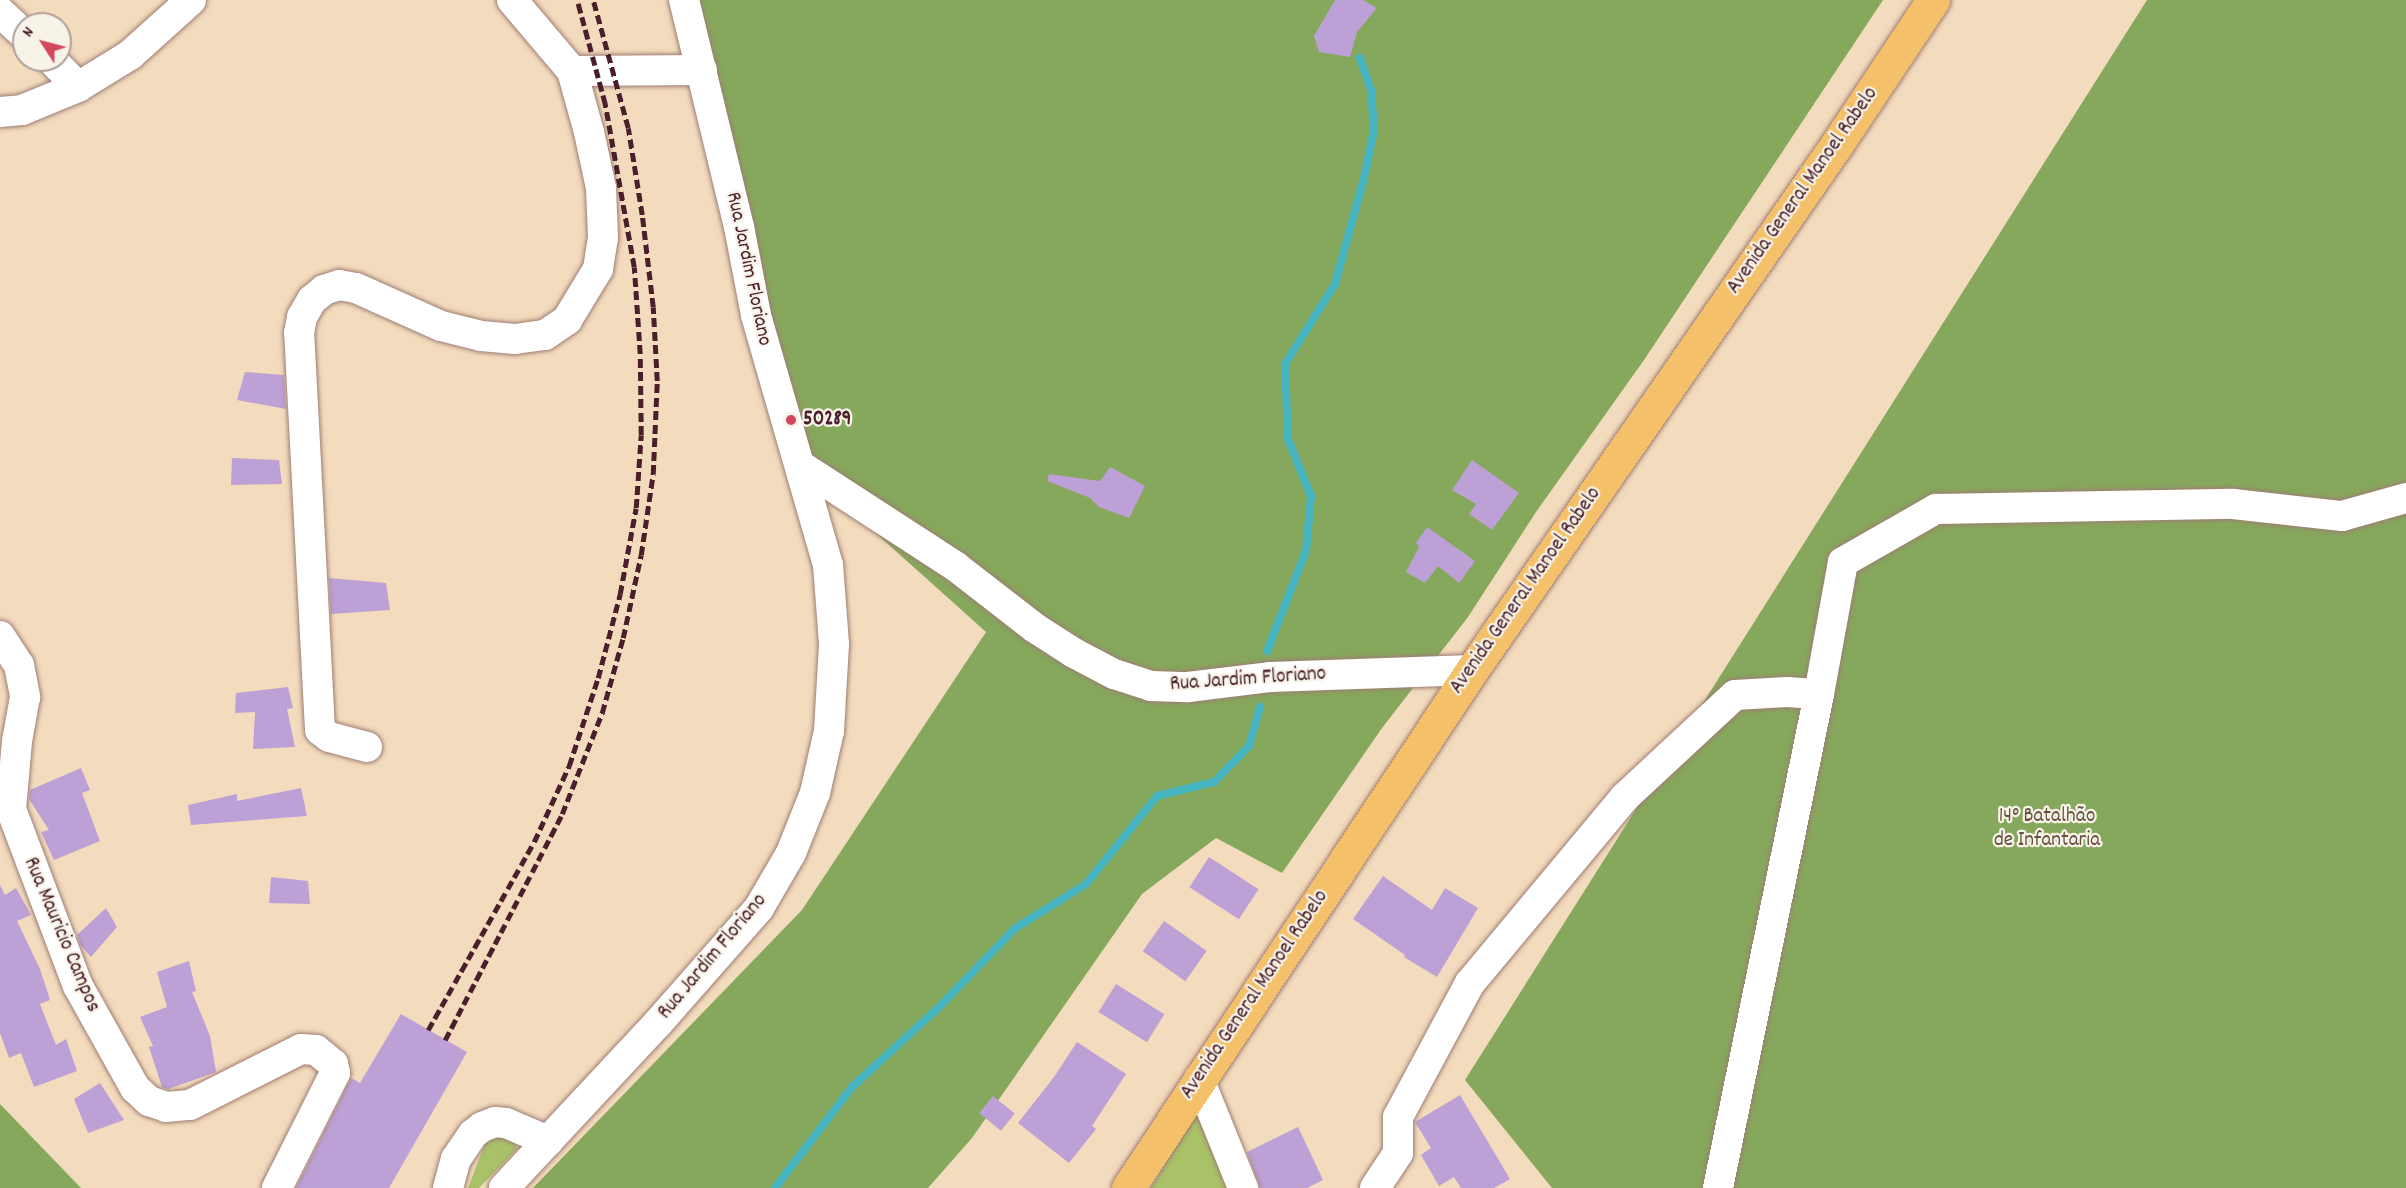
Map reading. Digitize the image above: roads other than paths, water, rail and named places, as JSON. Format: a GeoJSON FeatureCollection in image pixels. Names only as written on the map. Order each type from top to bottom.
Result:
{"type":"FeatureCollection","features":[{"type":"Feature","properties":{"kind":"main road","name":"Avenida General Manoel Rabelo"},"geometry":{"type":"LineString","coordinates":[[1128,1188],[1472,670],[1835,147],[1933,0]]}},
{"type":"Feature","properties":{"kind":"street"},"geometry":{"type":"LineString","coordinates":[[0,112],[22,110],[78,87],[130,55],[191,0]]}},
{"type":"Feature","properties":{"kind":"street"},"geometry":{"type":"LineString","coordinates":[[367,747],[329,737],[320,730],[299,333],[302,317],[318,295],[339,285],[356,288],[441,326],[481,336],[515,339],[545,335],[567,320],[598,269],[603,237],[601,188],[589,132],[572,71],[512,0]]}},
{"type":"Feature","properties":{"kind":"street","name":"Rua Jardim Floriano"},"geometry":{"type":"LineString","coordinates":[[504,1188],[712,963],[759,908],[791,853],[815,793],[829,731],[834,644],[828,565],[756,315],[739,227],[684,0]]}},
{"type":"Feature","properties":{"kind":"street"},"geometry":{"type":"LineString","coordinates":[[0,12],[12,23]]}},
{"type":"Feature","properties":{"kind":"street"},"geometry":{"type":"LineString","coordinates":[[572,71],[702,70]]}},
{"type":"Feature","properties":{"kind":"street"},"geometry":{"type":"LineString","coordinates":[[64,72],[78,87]]}},
{"type":"Feature","properties":{"kind":"street","name":"Rua Jardim Floriano"},"geometry":{"type":"LineString","coordinates":[[801,466],[955,566],[1035,628],[1074,653],[1114,674],[1151,686],[1188,687],[1271,677],[1472,670]]}},
{"type":"Feature","properties":{"kind":"street"},"geometry":{"type":"LineString","coordinates":[[1718,1188],[1819,694],[1843,562],[1936,509],[2233,504],[2342,516],[2406,498]]}},
{"type":"Feature","properties":{"kind":"street","name":"Rua Mauricio Campos"},"geometry":{"type":"LineString","coordinates":[[0,636],[19,665],[25,698],[6,811],[78,986],[135,1088],[149,1101],[166,1107],[190,1105],[301,1048],[316,1050],[333,1064],[335,1073],[277,1188]]}},
{"type":"Feature","properties":{"kind":"street"},"geometry":{"type":"LineString","coordinates":[[1375,1188],[1398,1153],[1398,1117],[1470,982],[1624,798],[1735,696],[1787,692],[1819,694]]}},
{"type":"Feature","properties":{"kind":"street"},"geometry":{"type":"LineString","coordinates":[[1199,1079],[1243,1188]]}},
{"type":"Feature","properties":{"kind":"street"},"geometry":{"type":"LineString","coordinates":[[448,1188],[456,1159],[473,1134],[482,1127],[495,1122],[506,1123],[548,1141]]}},
{"type":"Feature","properties":{"kind":"waterway"},"geometry":{"type":"LineString","coordinates":[[1267,651],[1306,551],[1311,496],[1288,439],[1285,364],[1335,284],[1364,178],[1374,130],[1371,90],[1360,58]]}},
{"type":"Feature","properties":{"kind":"waterway"},"geometry":{"type":"LineString","coordinates":[[775,1188],[852,1087],[940,1006],[1014,929],[1086,884],[1157,796],[1214,782],[1249,746],[1260,707]]}},
{"type":"Feature","properties":{"kind":"railway"},"geometry":{"type":"LineString","coordinates":[[428,1030],[534,842],[569,766],[598,678],[620,594],[636,508],[641,435],[640,354],[634,267],[605,104],[577,0]]}},
{"type":"Feature","properties":{"kind":"railway"},"geometry":{"type":"LineString","coordinates":[[445,1040],[562,814],[602,713],[623,638],[641,555],[653,474],[657,381],[653,307],[642,215],[628,128],[593,0]]}},
{"type":"Feature","properties":{"kind":"place","name":"50289"},"geometry":{"type":"Point","coordinates":[791,420]}},
{"type":"Feature","properties":{"kind":"park label","name":"14° Batalhão de Infantaria"},"geometry":{"type":"Point","coordinates":[2047,829]}}]}
